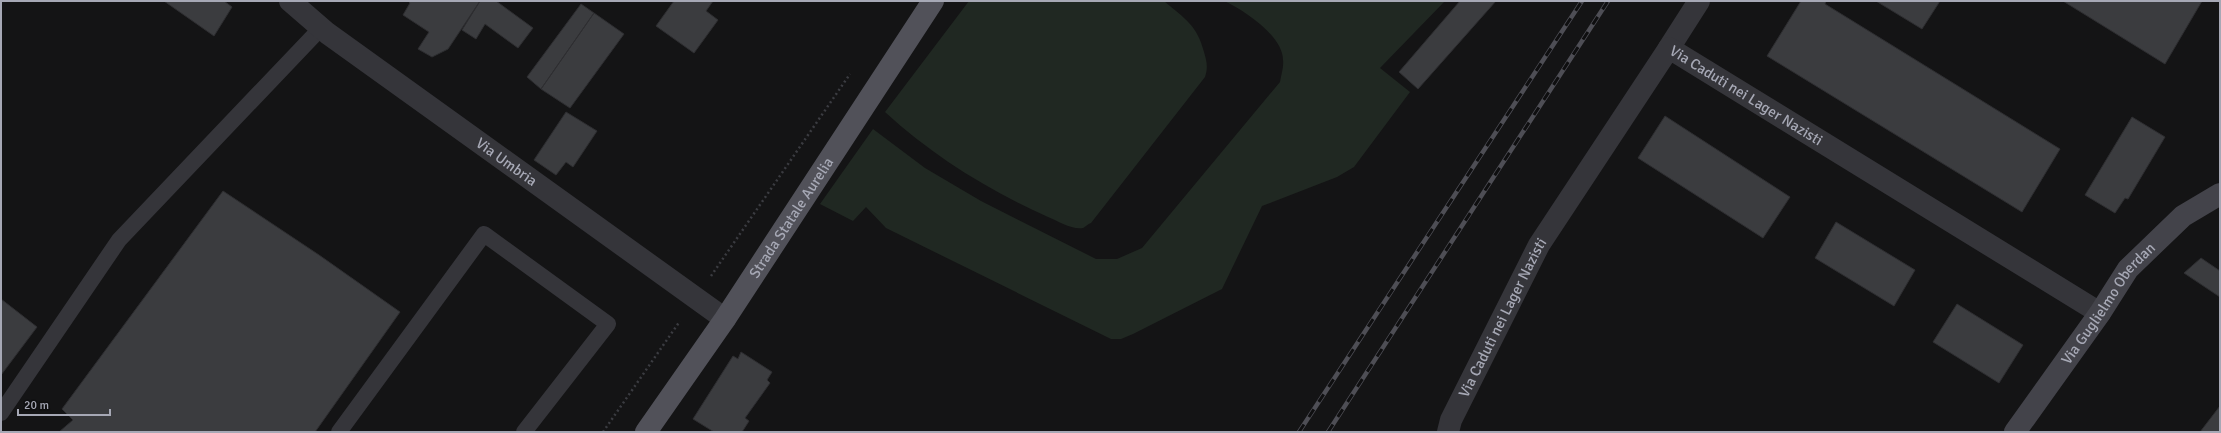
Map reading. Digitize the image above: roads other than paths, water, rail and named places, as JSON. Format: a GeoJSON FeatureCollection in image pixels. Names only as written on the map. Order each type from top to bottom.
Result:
{"type":"FeatureCollection","features":[{"type":"Feature","properties":{"kind":"main road","name":"Strada Statale Aurelia"},"geometry":{"type":"LineString","coordinates":[[646,432],[725,319],[933,1]]}},
{"type":"Feature","properties":{"kind":"main road","name":"Via Guglielmo Oberdan"},"geometry":{"type":"LineString","coordinates":[[2015,432],[2100,313],[2128,269],[2183,216],[2220,194]]}},
{"type":"Feature","properties":{"kind":"street","name":"Via Umbria"},"geometry":{"type":"LineString","coordinates":[[290,1],[321,28],[725,319]]}},
{"type":"Feature","properties":{"kind":"street"},"geometry":{"type":"LineString","coordinates":[[1669,48],[1699,1]]}},
{"type":"Feature","properties":{"kind":"street","name":"Via Caduti nei Lager Nazisti"},"geometry":{"type":"LineString","coordinates":[[1448,432],[1451,420],[1539,245],[1669,48],[2100,313]]}},
{"type":"Feature","properties":{"kind":"lane"},"geometry":{"type":"LineString","coordinates":[[1,413],[119,240],[321,28]]}},
{"type":"Feature","properties":{"kind":"lane"},"geometry":{"type":"LineString","coordinates":[[338,432],[484,234],[608,324],[524,432]]}},
{"type":"Feature","properties":{"kind":"railway"},"geometry":{"type":"LineString","coordinates":[[1299,432],[1582,1]]}},
{"type":"Feature","properties":{"kind":"railway"},"geometry":{"type":"LineString","coordinates":[[1328,432],[1608,1]]}}]}
